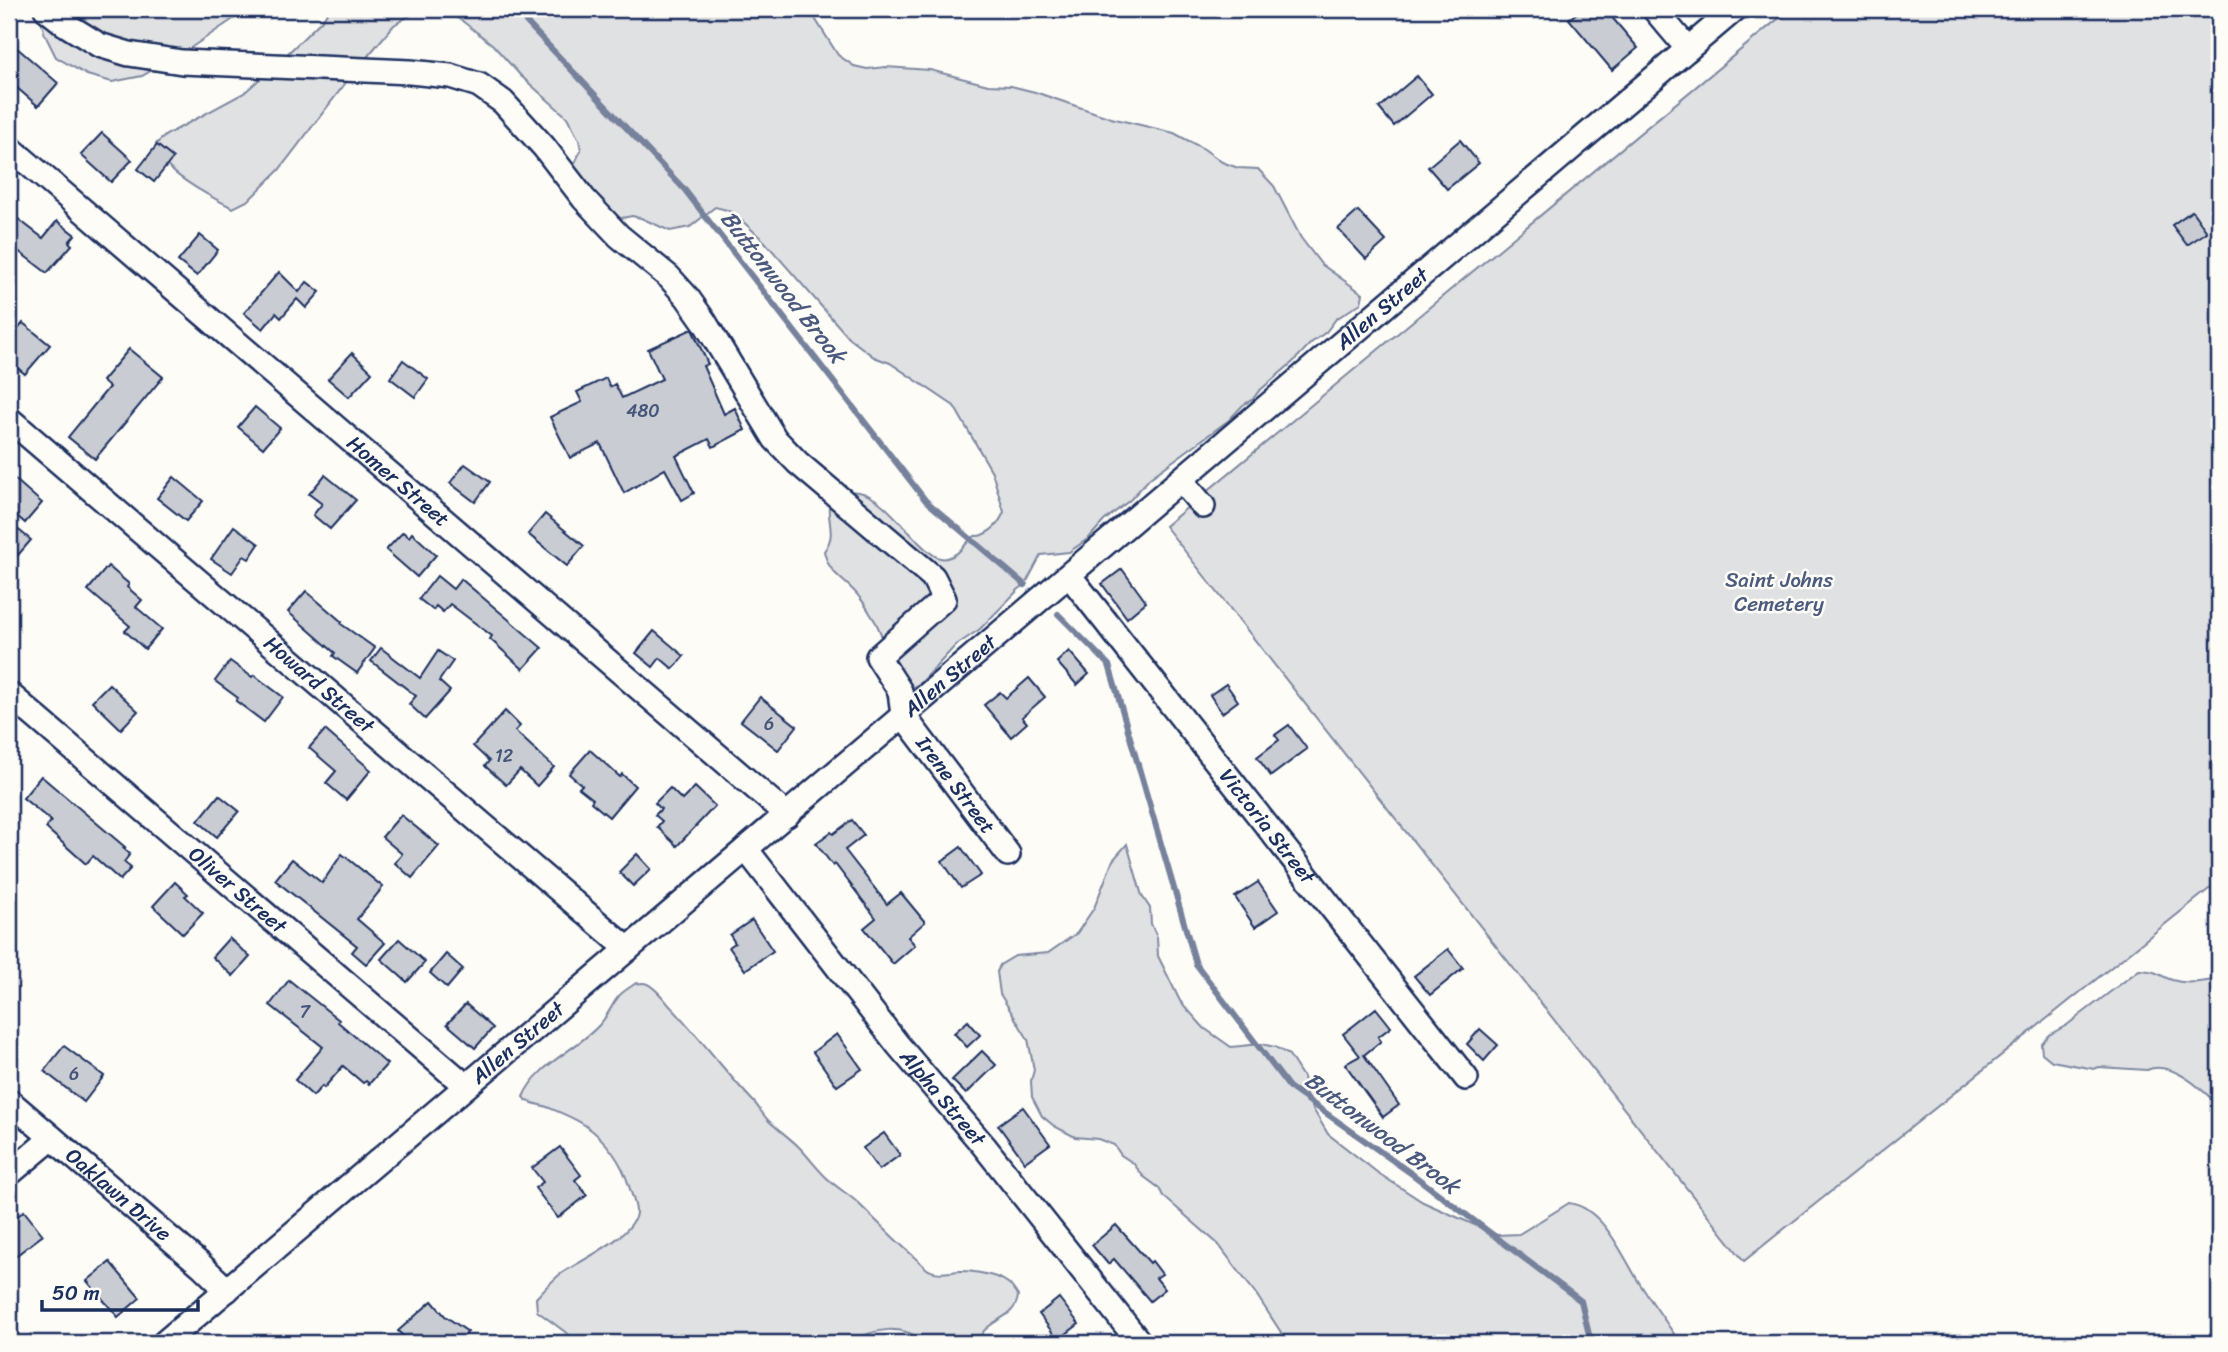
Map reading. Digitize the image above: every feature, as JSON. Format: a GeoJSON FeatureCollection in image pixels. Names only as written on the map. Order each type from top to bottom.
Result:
{"type":"FeatureCollection","features":[{"type":"Feature","properties":{"kind":"street"},"geometry":{"type":"LineString","coordinates":[[46,9],[99,45],[129,54],[182,62],[368,69],[450,76],[479,85],[503,102],[544,147],[584,198],[620,236],[687,297],[775,439],[798,463],[933,577],[944,599],[878,657],[900,691],[904,715]]}},
{"type":"Feature","properties":{"kind":"street"},"geometry":{"type":"LineString","coordinates":[[1654,9],[1688,49]]}},
{"type":"Feature","properties":{"kind":"street","name":"Allen Street"},"geometry":{"type":"LineString","coordinates":[[164,1343],[1735,9]]}},
{"type":"Feature","properties":{"kind":"street","name":"Homer Street"},"geometry":{"type":"LineString","coordinates":[[9,147],[787,815]]}},
{"type":"Feature","properties":{"kind":"street","name":"Howard Street"},"geometry":{"type":"LineString","coordinates":[[9,419],[628,949]]}},
{"type":"Feature","properties":{"kind":"street"},"geometry":{"type":"LineString","coordinates":[[1181,480],[1203,506]]}},
{"type":"Feature","properties":{"kind":"street","name":"Victoria Street"},"geometry":{"type":"LineString","coordinates":[[1069,575],[1466,1078]]}},
{"type":"Feature","properties":{"kind":"street","name":"Oliver Street"},"geometry":{"type":"LineString","coordinates":[[9,694],[466,1086]]}},
{"type":"Feature","properties":{"kind":"street","name":"Irene Street"},"geometry":{"type":"LineString","coordinates":[[904,715],[1008,854]]}},
{"type":"Feature","properties":{"kind":"street","name":"Alpha Street"},"geometry":{"type":"LineString","coordinates":[[746,849],[898,1045],[984,1146],[1140,1343]]}},
{"type":"Feature","properties":{"kind":"street","name":"Oaklawn Drive"},"geometry":{"type":"LineString","coordinates":[[9,1101],[227,1290]]}},
{"type":"Feature","properties":{"kind":"street"},"geometry":{"type":"LineString","coordinates":[[9,1174],[52,1138]]}},
{"type":"Feature","properties":{"kind":"green space"},"geometry":{"type":"Polygon","coordinates":[[[38,9],[248,9],[192,47],[142,76],[112,82],[87,75],[56,57],[45,35],[38,9]]]}},
{"type":"Feature","properties":{"kind":"green space"},"geometry":{"type":"Polygon","coordinates":[[[330,9],[809,9],[838,55],[854,66],[867,69],[886,67],[930,70],[988,85],[1011,86],[1035,92],[1111,118],[1174,133],[1222,162],[1238,168],[1258,169],[1274,186],[1301,238],[1321,264],[1363,294],[1361,303],[1336,319],[1326,332],[1229,420],[1150,478],[1089,538],[1069,552],[1041,555],[1025,585],[980,629],[955,646],[921,683],[897,696],[886,648],[875,621],[855,592],[834,572],[826,559],[824,551],[831,534],[829,504],[842,494],[854,491],[866,494],[888,510],[927,550],[941,558],[954,555],[972,538],[993,528],[1004,512],[992,472],[954,406],[890,363],[874,357],[849,338],[765,242],[727,210],[715,207],[690,227],[670,231],[632,216],[612,220],[570,173],[581,150],[567,117],[521,76],[493,45],[461,20],[444,11],[419,10],[394,25],[279,170],[249,200],[233,208],[187,182],[165,163],[158,154],[156,144],[166,135],[244,93],[321,21],[330,9]]]}},
{"type":"Feature","properties":{"kind":"green space","name":"Saint Johns Cemetery"},"geometry":{"type":"Polygon","coordinates":[[[1790,9],[2219,9],[2219,881],[1744,1261],[1165,526],[1790,9]]]}},
{"type":"Feature","properties":{"kind":"green space"},"geometry":{"type":"Polygon","coordinates":[[[1127,844],[1142,896],[1150,908],[1151,924],[1157,937],[1158,956],[1180,1001],[1204,1028],[1231,1047],[1261,1044],[1275,1047],[1289,1055],[1303,1077],[1307,1099],[1328,1134],[1378,1173],[1423,1202],[1497,1235],[1519,1234],[1569,1203],[1592,1214],[1611,1235],[1680,1343],[1288,1343],[1256,1294],[1218,1244],[1163,1196],[1159,1188],[1121,1155],[1114,1145],[1098,1139],[1075,1137],[1054,1126],[1042,1116],[1032,1097],[1031,1081],[1034,1070],[1028,1039],[1000,994],[997,972],[1000,965],[1015,956],[1048,953],[1077,933],[1094,908],[1113,860],[1127,844]]]}},
{"type":"Feature","properties":{"kind":"green space"},"geometry":{"type":"Polygon","coordinates":[[[2139,970],[2184,982],[2219,979],[2219,1106],[2186,1078],[2166,1069],[2094,1069],[2052,1061],[2042,1053],[2041,1044],[2049,1035],[2067,1025],[2139,970]]]}},
{"type":"Feature","properties":{"kind":"green space"},"geometry":{"type":"Polygon","coordinates":[[[636,983],[646,983],[656,990],[769,1121],[926,1268],[938,1273],[981,1273],[1003,1280],[1018,1296],[1013,1309],[988,1327],[979,1343],[925,1343],[907,1332],[888,1330],[868,1334],[850,1343],[580,1343],[537,1311],[536,1298],[547,1286],[559,1275],[616,1239],[633,1221],[636,1212],[622,1168],[600,1138],[577,1120],[523,1097],[538,1075],[592,1033],[619,996],[636,983]]]}},
{"type":"Feature","properties":{"kind":"building"},"geometry":{"type":"Polygon","coordinates":[[[1582,9],[1601,9],[1608,17],[1610,15],[1638,48],[1612,70],[1569,19],[1582,9]]]}},
{"type":"Feature","properties":{"kind":"building"},"geometry":{"type":"Polygon","coordinates":[[[9,41],[58,83],[38,106],[9,81],[9,41]]]}},
{"type":"Feature","properties":{"kind":"building"},"geometry":{"type":"Polygon","coordinates":[[[1417,76],[1432,94],[1394,126],[1379,108],[1417,76]]]}},
{"type":"Feature","properties":{"kind":"building"},"geometry":{"type":"Polygon","coordinates":[[[102,133],[132,160],[111,182],[81,155],[102,133]]]}},
{"type":"Feature","properties":{"kind":"building"},"geometry":{"type":"Polygon","coordinates":[[[1460,140],[1479,163],[1447,189],[1428,167],[1460,140]]]}},
{"type":"Feature","properties":{"kind":"building"},"geometry":{"type":"Polygon","coordinates":[[[157,145],[173,158],[154,182],[138,169],[157,145]]]}},
{"type":"Feature","properties":{"kind":"building"},"geometry":{"type":"Polygon","coordinates":[[[1358,211],[1386,241],[1366,259],[1338,229],[1358,211]]]}},
{"type":"Feature","properties":{"kind":"building"},"geometry":{"type":"Polygon","coordinates":[[[2192,211],[2207,232],[2187,245],[2172,225],[2192,211]]]}},
{"type":"Feature","properties":{"kind":"building"},"geometry":{"type":"Polygon","coordinates":[[[9,212],[43,238],[57,221],[75,235],[69,242],[72,245],[47,273],[9,244],[9,212]]]}},
{"type":"Feature","properties":{"kind":"building"},"geometry":{"type":"Polygon","coordinates":[[[200,235],[218,250],[197,276],[178,261],[200,235]]]}},
{"type":"Feature","properties":{"kind":"building"},"geometry":{"type":"Polygon","coordinates":[[[279,272],[299,292],[307,282],[320,292],[306,308],[297,299],[281,318],[276,313],[263,329],[244,313],[279,272]]]}},
{"type":"Feature","properties":{"kind":"building"},"geometry":{"type":"Polygon","coordinates":[[[23,323],[50,345],[25,374],[9,361],[9,341],[23,323]]]}},
{"type":"Feature","properties":{"kind":"building"},"geometry":{"type":"Polygon","coordinates":[[[692,329],[708,364],[703,366],[724,414],[735,408],[745,430],[713,447],[709,439],[676,456],[694,493],[682,500],[665,469],[624,493],[600,443],[570,458],[550,417],[582,402],[577,392],[606,378],[610,387],[615,384],[622,398],[662,379],[648,349],[692,329]]]}},
{"type":"Feature","properties":{"kind":"building"},"geometry":{"type":"Polygon","coordinates":[[[129,349],[163,377],[95,459],[68,437],[109,387],[102,381],[129,349]]]}},
{"type":"Feature","properties":{"kind":"building"},"geometry":{"type":"Polygon","coordinates":[[[352,353],[372,372],[349,397],[328,379],[352,353]]]}},
{"type":"Feature","properties":{"kind":"building"},"geometry":{"type":"Polygon","coordinates":[[[403,360],[428,379],[415,397],[390,378],[403,360]]]}},
{"type":"Feature","properties":{"kind":"building"},"geometry":{"type":"Polygon","coordinates":[[[255,407],[280,428],[263,448],[238,427],[255,407]]]}},
{"type":"Feature","properties":{"kind":"building"},"geometry":{"type":"Polygon","coordinates":[[[465,464],[490,482],[475,502],[450,483],[465,464]]]}},
{"type":"Feature","properties":{"kind":"building"},"geometry":{"type":"Polygon","coordinates":[[[9,474],[42,503],[25,523],[9,509],[9,474]]]}},
{"type":"Feature","properties":{"kind":"building"},"geometry":{"type":"Polygon","coordinates":[[[325,475],[356,500],[330,529],[313,515],[322,504],[309,494],[325,475]]]}},
{"type":"Feature","properties":{"kind":"building"},"geometry":{"type":"Polygon","coordinates":[[[174,477],[203,501],[186,521],[157,498],[174,477]]]}},
{"type":"Feature","properties":{"kind":"building"},"geometry":{"type":"Polygon","coordinates":[[[545,514],[584,546],[567,566],[528,534],[545,514]]]}},
{"type":"Feature","properties":{"kind":"building"},"geometry":{"type":"Polygon","coordinates":[[[9,522],[31,540],[18,555],[9,547],[9,522]]]}},
{"type":"Feature","properties":{"kind":"building"},"geometry":{"type":"Polygon","coordinates":[[[234,526],[259,544],[249,559],[244,556],[232,573],[211,559],[234,526]]]}},
{"type":"Feature","properties":{"kind":"building"},"geometry":{"type":"Polygon","coordinates":[[[403,532],[409,537],[412,533],[436,555],[417,577],[386,550],[403,532]]]}},
{"type":"Feature","properties":{"kind":"building"},"geometry":{"type":"Polygon","coordinates":[[[108,566],[129,584],[127,587],[142,600],[136,607],[162,629],[145,649],[125,631],[130,626],[88,590],[108,566]]]}},
{"type":"Feature","properties":{"kind":"building"},"geometry":{"type":"Polygon","coordinates":[[[1122,569],[1146,602],[1127,618],[1102,584],[1122,569]]]}},
{"type":"Feature","properties":{"kind":"building"},"geometry":{"type":"Polygon","coordinates":[[[437,576],[453,589],[461,579],[542,648],[523,669],[490,639],[492,636],[450,604],[443,612],[436,606],[433,610],[419,599],[437,576]]]}},
{"type":"Feature","properties":{"kind":"building"},"geometry":{"type":"Polygon","coordinates":[[[306,591],[342,622],[341,624],[375,648],[357,673],[333,656],[335,653],[288,612],[306,591]]]}},
{"type":"Feature","properties":{"kind":"building"},"geometry":{"type":"Polygon","coordinates":[[[654,631],[684,656],[673,669],[660,658],[653,667],[636,653],[654,631]]]}},
{"type":"Feature","properties":{"kind":"building"},"geometry":{"type":"Polygon","coordinates":[[[381,648],[420,678],[438,651],[453,661],[439,681],[450,691],[425,719],[409,704],[416,696],[371,661],[381,648]]]}},
{"type":"Feature","properties":{"kind":"building"},"geometry":{"type":"Polygon","coordinates":[[[1069,651],[1089,674],[1077,685],[1057,662],[1069,651]]]}},
{"type":"Feature","properties":{"kind":"building"},"geometry":{"type":"Polygon","coordinates":[[[230,661],[283,697],[264,722],[215,681],[230,661]]]}},
{"type":"Feature","properties":{"kind":"building"},"geometry":{"type":"Polygon","coordinates":[[[1029,678],[1045,697],[1022,717],[1027,723],[1011,737],[984,705],[1000,692],[1006,698],[1029,678]]]}},
{"type":"Feature","properties":{"kind":"building"},"geometry":{"type":"Polygon","coordinates":[[[109,684],[138,711],[121,729],[92,701],[109,684]]]}},
{"type":"Feature","properties":{"kind":"building"},"geometry":{"type":"Polygon","coordinates":[[[1226,684],[1238,701],[1222,713],[1210,695],[1226,684]]]}},
{"type":"Feature","properties":{"kind":"building"},"geometry":{"type":"Polygon","coordinates":[[[760,697],[797,726],[778,750],[741,721],[760,697]]]}},
{"type":"Feature","properties":{"kind":"building"},"geometry":{"type":"Polygon","coordinates":[[[505,711],[520,726],[515,731],[554,767],[537,786],[520,770],[506,785],[485,766],[489,761],[473,746],[505,711]]]}},
{"type":"Feature","properties":{"kind":"building"},"geometry":{"type":"Polygon","coordinates":[[[1289,725],[1307,749],[1271,776],[1257,757],[1279,740],[1275,735],[1289,725]]]}},
{"type":"Feature","properties":{"kind":"building"},"geometry":{"type":"Polygon","coordinates":[[[325,730],[371,770],[346,800],[326,783],[336,771],[309,748],[325,730]]]}},
{"type":"Feature","properties":{"kind":"building"},"geometry":{"type":"Polygon","coordinates":[[[590,750],[620,777],[622,774],[635,786],[609,817],[591,802],[593,799],[579,788],[582,785],[569,774],[590,750]]]}},
{"type":"Feature","properties":{"kind":"building"},"geometry":{"type":"Polygon","coordinates":[[[41,776],[125,847],[123,848],[130,854],[124,862],[131,868],[120,880],[93,856],[86,864],[46,828],[51,821],[23,798],[41,776]]]}},
{"type":"Feature","properties":{"kind":"building"},"geometry":{"type":"Polygon","coordinates":[[[695,787],[715,806],[677,846],[657,827],[662,821],[655,815],[661,809],[655,803],[670,788],[682,800],[695,787]]]}},
{"type":"Feature","properties":{"kind":"building"},"geometry":{"type":"Polygon","coordinates":[[[219,795],[239,811],[217,837],[198,821],[219,795]]]}},
{"type":"Feature","properties":{"kind":"building"},"geometry":{"type":"Polygon","coordinates":[[[401,815],[439,846],[412,878],[395,863],[402,854],[382,837],[401,815]]]}},
{"type":"Feature","properties":{"kind":"building"},"geometry":{"type":"Polygon","coordinates":[[[852,820],[864,835],[845,850],[887,904],[901,893],[925,922],[908,937],[915,945],[893,964],[864,928],[876,918],[816,843],[852,820]]]}},
{"type":"Feature","properties":{"kind":"building"},"geometry":{"type":"Polygon","coordinates":[[[961,847],[981,875],[961,888],[942,861],[961,847]]]}},
{"type":"Feature","properties":{"kind":"building"},"geometry":{"type":"Polygon","coordinates":[[[342,854],[383,887],[357,919],[385,943],[366,964],[352,952],[357,946],[275,880],[292,859],[322,883],[342,854]]]}},
{"type":"Feature","properties":{"kind":"building"},"geometry":{"type":"Polygon","coordinates":[[[637,854],[651,869],[633,886],[619,872],[637,854]]]}},
{"type":"Feature","properties":{"kind":"building"},"geometry":{"type":"Polygon","coordinates":[[[175,882],[203,913],[183,934],[153,906],[175,882]]]}},
{"type":"Feature","properties":{"kind":"building"},"geometry":{"type":"Polygon","coordinates":[[[1258,882],[1278,911],[1255,927],[1235,897],[1258,882]]]}},
{"type":"Feature","properties":{"kind":"building"},"geometry":{"type":"Polygon","coordinates":[[[752,920],[773,951],[745,970],[729,947],[735,943],[730,935],[752,920]]]}},
{"type":"Feature","properties":{"kind":"building"},"geometry":{"type":"Polygon","coordinates":[[[229,938],[250,957],[233,976],[212,957],[229,938]]]}},
{"type":"Feature","properties":{"kind":"building"},"geometry":{"type":"Polygon","coordinates":[[[399,939],[425,962],[407,982],[381,959],[399,939]]]}},
{"type":"Feature","properties":{"kind":"building"},"geometry":{"type":"Polygon","coordinates":[[[1448,949],[1463,968],[1430,995],[1414,976],[1448,949]]]}},
{"type":"Feature","properties":{"kind":"building"},"geometry":{"type":"Polygon","coordinates":[[[446,954],[463,969],[447,988],[430,973],[446,954]]]}},
{"type":"Feature","properties":{"kind":"building"},"geometry":{"type":"Polygon","coordinates":[[[289,980],[339,1020],[338,1022],[387,1064],[369,1084],[366,1081],[363,1083],[343,1066],[324,1088],[322,1086],[313,1096],[295,1080],[323,1047],[270,1005],[289,980]]]}},
{"type":"Feature","properties":{"kind":"building"},"geometry":{"type":"Polygon","coordinates":[[[466,1004],[493,1028],[475,1048],[447,1024],[466,1004]]]}},
{"type":"Feature","properties":{"kind":"building"},"geometry":{"type":"Polygon","coordinates":[[[1376,1008],[1391,1027],[1378,1037],[1381,1041],[1364,1055],[1399,1105],[1383,1117],[1345,1064],[1360,1056],[1343,1034],[1376,1008]]]}},
{"type":"Feature","properties":{"kind":"building"},"geometry":{"type":"Polygon","coordinates":[[[968,1021],[980,1035],[967,1047],[954,1033],[968,1021]]]}},
{"type":"Feature","properties":{"kind":"building"},"geometry":{"type":"Polygon","coordinates":[[[1480,1029],[1498,1045],[1484,1061],[1467,1044],[1480,1029]]]}},
{"type":"Feature","properties":{"kind":"building"},"geometry":{"type":"Polygon","coordinates":[[[837,1034],[862,1069],[837,1086],[813,1052],[837,1034]]]}},
{"type":"Feature","properties":{"kind":"building"},"geometry":{"type":"Polygon","coordinates":[[[64,1046],[104,1076],[84,1102],[44,1071],[64,1046]]]}},
{"type":"Feature","properties":{"kind":"building"},"geometry":{"type":"Polygon","coordinates":[[[982,1051],[996,1065],[966,1094],[952,1080],[982,1051]]]}},
{"type":"Feature","properties":{"kind":"building"},"geometry":{"type":"Polygon","coordinates":[[[1023,1107],[1050,1144],[1025,1162],[998,1125],[1023,1107]]]}},
{"type":"Feature","properties":{"kind":"building"},"geometry":{"type":"Polygon","coordinates":[[[884,1133],[900,1155],[879,1170],[863,1148],[884,1133]]]}},
{"type":"Feature","properties":{"kind":"building"},"geometry":{"type":"Polygon","coordinates":[[[560,1147],[581,1175],[575,1180],[587,1195],[558,1218],[535,1188],[543,1182],[532,1168],[560,1147]]]}},
{"type":"Feature","properties":{"kind":"building"},"geometry":{"type":"Polygon","coordinates":[[[24,1211],[43,1235],[9,1261],[9,1223],[24,1211]]]}},
{"type":"Feature","properties":{"kind":"building"},"geometry":{"type":"Polygon","coordinates":[[[1116,1225],[1162,1274],[1156,1278],[1165,1289],[1150,1301],[1114,1259],[1108,1264],[1092,1245],[1116,1225]]]}},
{"type":"Feature","properties":{"kind":"building"},"geometry":{"type":"Polygon","coordinates":[[[110,1262],[140,1298],[118,1317],[87,1281],[110,1262]]]}},
{"type":"Feature","properties":{"kind":"building"},"geometry":{"type":"Polygon","coordinates":[[[1059,1298],[1079,1324],[1058,1340],[1039,1314],[1059,1298]]]}},
{"type":"Feature","properties":{"kind":"building"},"geometry":{"type":"Polygon","coordinates":[[[432,1301],[445,1316],[468,1332],[457,1343],[410,1343],[398,1331],[432,1301]]]}},
{"type":"Feature","properties":{"kind":"waterway","name":"Buttonwood Brook"},"geometry":{"type":"LineString","coordinates":[[514,9],[684,189],[926,501],[1025,585]]}},
{"type":"Feature","properties":{"kind":"waterway","name":"Buttonwood Brook"},"geometry":{"type":"LineString","coordinates":[[1058,614],[1109,665],[1196,964],[1289,1087],[1412,1174],[1581,1301],[1591,1343]]}}]}
